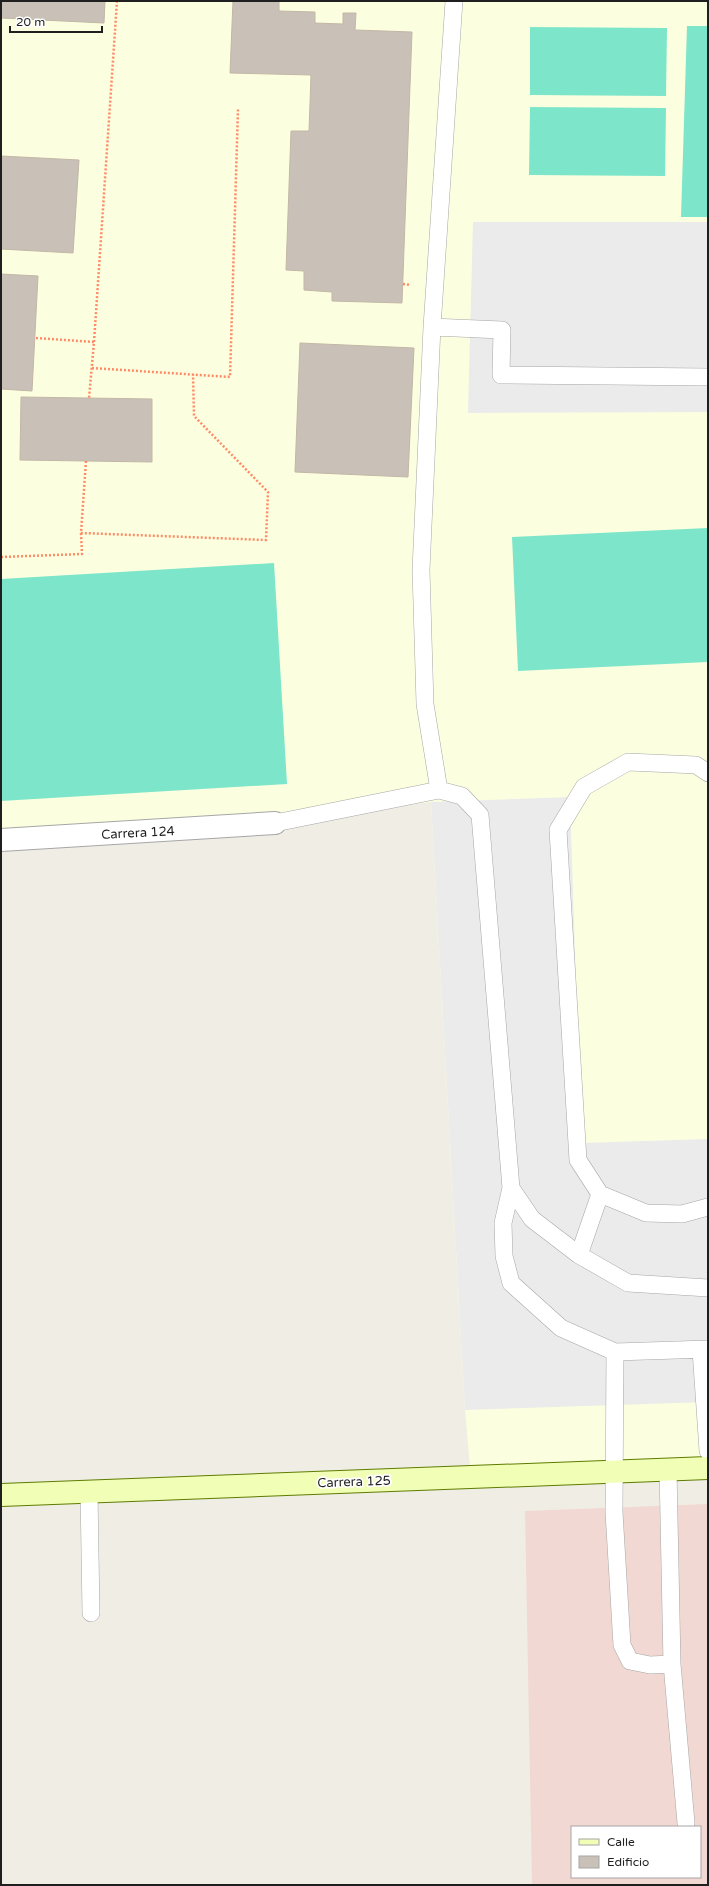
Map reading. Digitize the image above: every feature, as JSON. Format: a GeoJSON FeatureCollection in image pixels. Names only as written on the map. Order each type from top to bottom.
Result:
{"type":"FeatureCollection","features":[{"type":"Feature","properties":{"kind":"main road","name":"Carrera 125"},"geometry":{"type":"LineString","coordinates":[[1,1495],[708,1468]]}},
{"type":"Feature","properties":{"kind":"street","name":"Carrera 124"},"geometry":{"type":"LineString","coordinates":[[1,840],[275,823]]}},
{"type":"Feature","properties":{"kind":"lane"},"geometry":{"type":"LineString","coordinates":[[439,790],[425,704],[421,570],[432,327],[454,1]]}},
{"type":"Feature","properties":{"kind":"lane"},"geometry":{"type":"LineString","coordinates":[[432,327],[502,330],[501,375],[708,377]]}},
{"type":"Feature","properties":{"kind":"lane"},"geometry":{"type":"LineString","coordinates":[[708,773],[696,765],[628,762],[584,787],[558,830],[578,1160],[600,1194],[646,1213],[682,1214],[708,1207]]}},
{"type":"Feature","properties":{"kind":"lane"},"geometry":{"type":"LineString","coordinates":[[275,823],[439,790],[462,796],[480,815],[511,1188],[503,1223],[504,1256],[511,1283],[561,1328],[615,1352],[704,1350],[705,1422],[708,1451]]}},
{"type":"Feature","properties":{"kind":"lane"},"geometry":{"type":"LineString","coordinates":[[511,1188],[532,1219],[578,1255],[628,1283],[708,1288]]}},
{"type":"Feature","properties":{"kind":"lane"},"geometry":{"type":"LineString","coordinates":[[578,1255],[600,1194]]}},
{"type":"Feature","properties":{"kind":"lane"},"geometry":{"type":"LineString","coordinates":[[615,1352],[614,1512],[622,1645],[630,1661],[650,1665],[672,1664]]}},
{"type":"Feature","properties":{"kind":"lane"},"geometry":{"type":"LineString","coordinates":[[668,1469],[672,1664],[686,1823]]}},
{"type":"Feature","properties":{"kind":"lane"},"geometry":{"type":"LineString","coordinates":[[89,1492],[91,1613]]}},
{"type":"Feature","properties":{"kind":"path"},"geometry":{"type":"LineString","coordinates":[[89,398],[117,1]]}},
{"type":"Feature","properties":{"kind":"path"},"geometry":{"type":"LineString","coordinates":[[92,368],[230,377],[238,109]]}},
{"type":"Feature","properties":{"kind":"path"},"geometry":{"type":"LineString","coordinates":[[36,338],[94,342]]}},
{"type":"Feature","properties":{"kind":"path"},"geometry":{"type":"LineString","coordinates":[[81,533],[266,540],[268,492],[194,416],[193,374]]}},
{"type":"Feature","properties":{"kind":"path"},"geometry":{"type":"LineString","coordinates":[[1,557],[82,554],[81,533],[86,461]]}},
{"type":"Feature","properties":{"kind":"shaded area"},"geometry":{"type":"Polygon","coordinates":[[[1,1],[708,1],[708,1468],[471,1477],[465,1410],[431,802],[275,823],[1,840],[1,1]]]}},
{"type":"Feature","properties":{"kind":"shaded area"},"geometry":{"type":"Polygon","coordinates":[[[473,222],[708,222],[708,412],[468,413],[473,222]]]}},
{"type":"Feature","properties":{"kind":"shaded area"},"geometry":{"type":"Polygon","coordinates":[[[570,797],[581,1143],[708,1139],[708,1402],[465,1410],[431,802],[570,797]]]}},
{"type":"Feature","properties":{"kind":"shaded area"},"geometry":{"type":"Polygon","coordinates":[[[708,1504],[708,1885],[532,1885],[525,1511],[708,1504]]]}},
{"type":"Feature","properties":{"kind":"green space"},"geometry":{"type":"Polygon","coordinates":[[[687,26],[708,26],[708,217],[681,217],[687,26]]]}},
{"type":"Feature","properties":{"kind":"green space"},"geometry":{"type":"Polygon","coordinates":[[[530,27],[667,28],[666,96],[530,95],[530,27]]]}},
{"type":"Feature","properties":{"kind":"green space"},"geometry":{"type":"Polygon","coordinates":[[[530,107],[666,108],[665,176],[529,175],[530,107]]]}},
{"type":"Feature","properties":{"kind":"green space"},"geometry":{"type":"Polygon","coordinates":[[[708,528],[708,662],[518,671],[512,537],[708,528]]]}},
{"type":"Feature","properties":{"kind":"green space"},"geometry":{"type":"Polygon","coordinates":[[[274,563],[287,784],[1,801],[1,579],[274,563]]]}},
{"type":"Feature","properties":{"kind":"building"},"geometry":{"type":"Polygon","coordinates":[[[1,1],[105,1],[104,23],[1,18],[1,1]]]}},
{"type":"Feature","properties":{"kind":"building"},"geometry":{"type":"Polygon","coordinates":[[[233,1],[279,1],[279,11],[315,12],[315,23],[343,24],[343,13],[356,13],[355,30],[412,32],[402,303],[332,301],[332,292],[304,290],[304,271],[286,270],[291,131],[309,131],[311,75],[230,73],[233,1]]]}},
{"type":"Feature","properties":{"kind":"building"},"geometry":{"type":"Polygon","coordinates":[[[1,156],[79,160],[73,253],[1,249],[1,156]]]}},
{"type":"Feature","properties":{"kind":"building"},"geometry":{"type":"Polygon","coordinates":[[[1,274],[38,276],[32,391],[1,389],[1,274]]]}},
{"type":"Feature","properties":{"kind":"building"},"geometry":{"type":"Polygon","coordinates":[[[300,343],[414,348],[408,477],[295,472],[300,343]]]}},
{"type":"Feature","properties":{"kind":"building"},"geometry":{"type":"Polygon","coordinates":[[[21,397],[152,399],[152,462],[20,460],[21,397]]]}}]}
